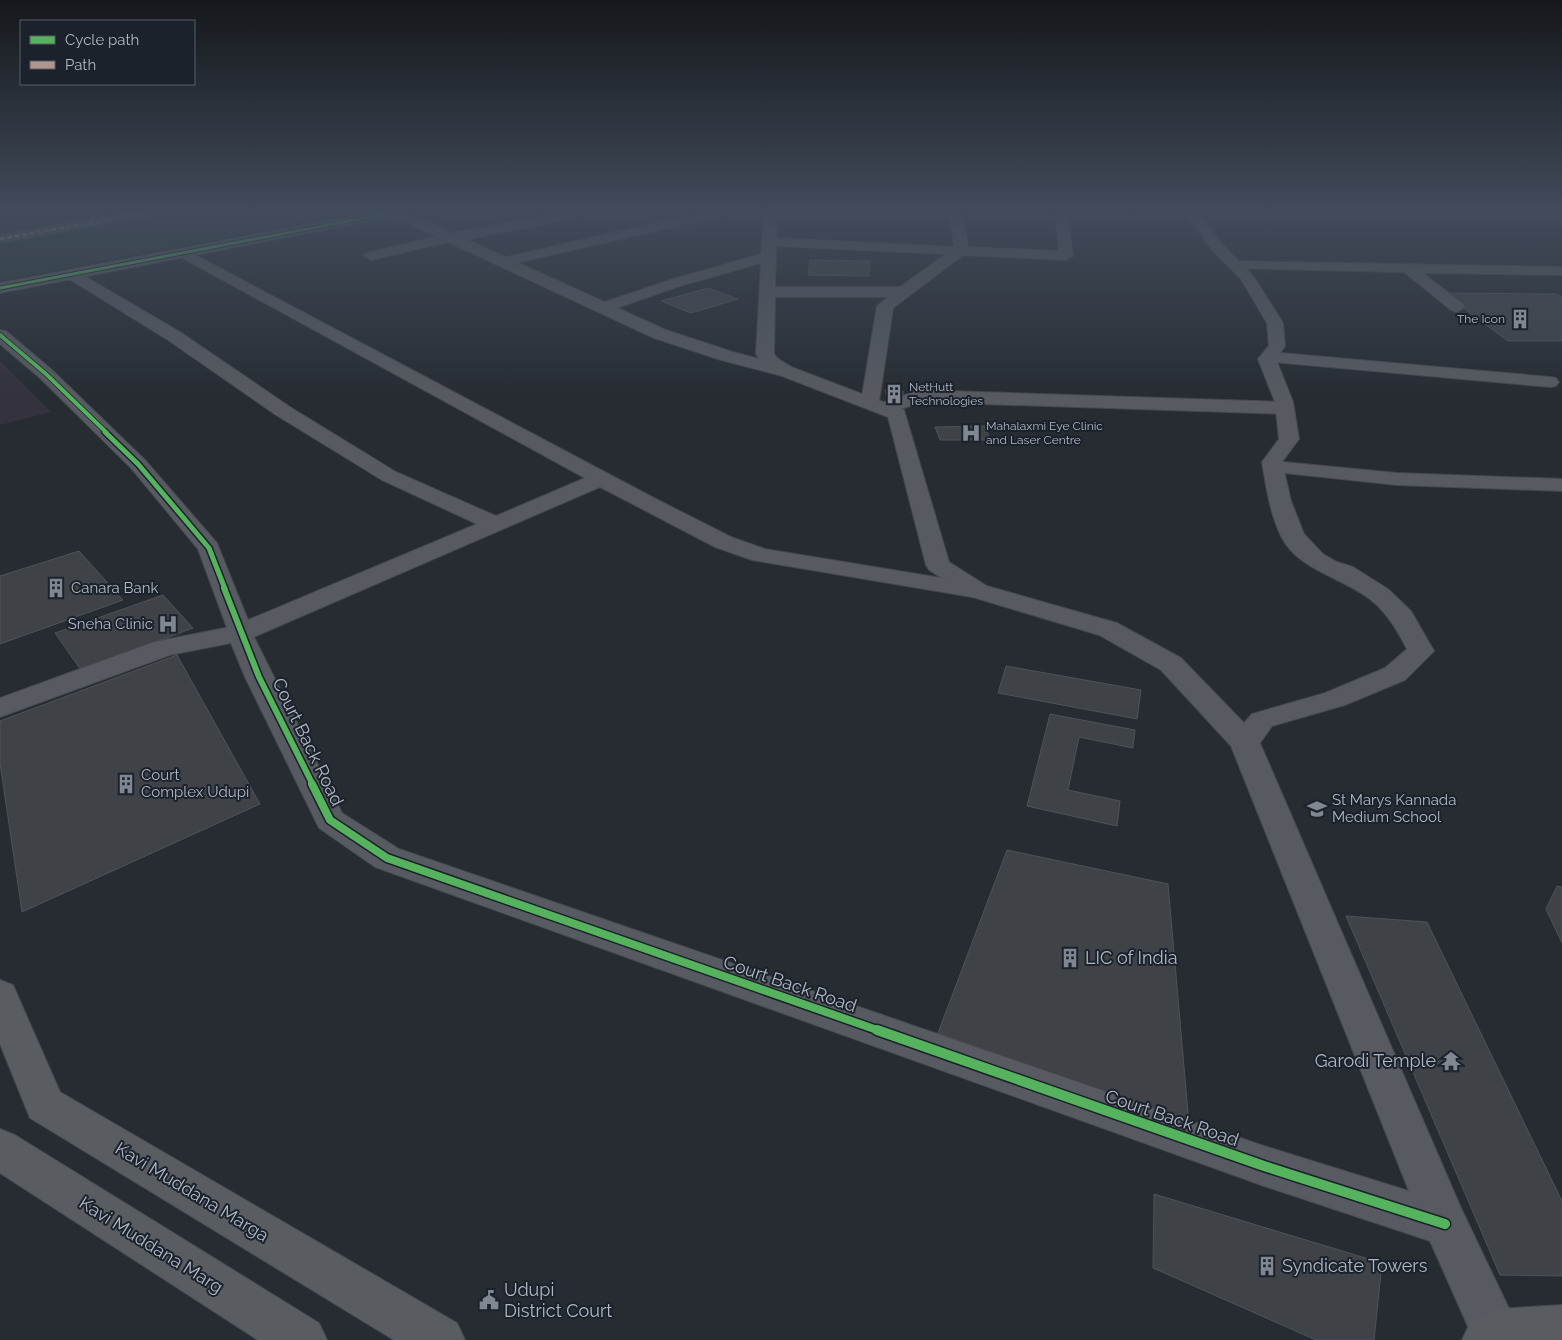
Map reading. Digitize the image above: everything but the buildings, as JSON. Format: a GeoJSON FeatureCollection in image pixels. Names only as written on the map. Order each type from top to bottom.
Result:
{"type":"FeatureCollection","features":[{"type":"Feature","properties":{"kind":"main road"},"geometry":{"type":"LineString","coordinates":[[0,286],[67,273]]}},
{"type":"Feature","properties":{"kind":"main road"},"geometry":{"type":"LineString","coordinates":[[0,286],[78,273]]}},
{"type":"Feature","properties":{"kind":"main road","name":"Kavi Muddana Marga"},"geometry":{"type":"LineString","coordinates":[[0,996],[45,1105],[440,1340]]}},
{"type":"Feature","properties":{"kind":"main road","name":"Kavi Muddana Marg"},"geometry":{"type":"LineString","coordinates":[[0,1149],[302,1340]]}},
{"type":"Feature","properties":{"kind":"main road"},"geometry":{"type":"LineString","coordinates":[[1494,1338],[1562,1330]]}},
{"type":"Feature","properties":{"kind":"street"},"geometry":{"type":"LineString","coordinates":[[220,273],[601,479],[724,542],[760,555],[978,592],[1108,629],[1171,664],[1245,742],[1494,1338]]}},
{"type":"Feature","properties":{"kind":"street"},"geometry":{"type":"LineString","coordinates":[[525,273],[660,334],[727,356],[788,372],[897,414],[938,565],[978,592]]}},
{"type":"Feature","properties":{"kind":"street"},"geometry":{"type":"LineString","coordinates":[[602,308],[704,273]]}},
{"type":"Feature","properties":{"kind":"street"},"geometry":{"type":"LineString","coordinates":[[767,273],[765,354],[772,364],[788,372]]}},
{"type":"Feature","properties":{"kind":"street"},"geometry":{"type":"LineString","coordinates":[[877,405],[885,306],[930,273]]}},
{"type":"Feature","properties":{"kind":"street"},"geometry":{"type":"LineString","coordinates":[[1242,273],[1275,323],[1277,346],[1267,359],[1285,408],[1289,439],[1272,462],[1272,467],[1280,501],[1293,537],[1315,558],[1328,567],[1344,572],[1378,594],[1402,616],[1422,651],[1395,674],[1335,699],[1262,720],[1245,742]]}},
{"type":"Feature","properties":{"kind":"street"},"geometry":{"type":"LineString","coordinates":[[1414,273],[1458,307]]}},
{"type":"Feature","properties":{"kind":"street"},"geometry":{"type":"LineString","coordinates":[[71,274],[174,336],[283,410],[389,476],[496,524]]}},
{"type":"Feature","properties":{"kind":"street"},"geometry":{"type":"LineString","coordinates":[[767,292],[903,292]]}},
{"type":"Feature","properties":{"kind":"street","name":"Court Back Road"},"geometry":{"type":"LineString","coordinates":[[0,335],[46,374],[138,464],[209,548],[240,633],[259,677],[330,820],[387,858],[1264,1166],[1445,1224]]}},
{"type":"Feature","properties":{"kind":"street"},"geometry":{"type":"LineString","coordinates":[[1270,356],[1550,382]]}},
{"type":"Feature","properties":{"kind":"street"},"geometry":{"type":"LineString","coordinates":[[877,405],[921,396],[1285,408]]}},
{"type":"Feature","properties":{"kind":"street"},"geometry":{"type":"LineString","coordinates":[[1272,467],[1397,479],[1562,485]]}},
{"type":"Feature","properties":{"kind":"street"},"geometry":{"type":"LineString","coordinates":[[0,708],[164,648],[240,633],[601,479]]}},
{"type":"Feature","properties":{"kind":"shaded area"},"geometry":{"type":"Polygon","coordinates":[[[0,273],[44,273],[0,281],[0,273]]]}},
{"type":"Feature","properties":{"kind":"shaded area"},"geometry":{"type":"Polygon","coordinates":[[[0,361],[51,412],[0,425],[0,361]]]}},
{"type":"Feature","properties":{"kind":"cycle path"},"geometry":{"type":"LineString","coordinates":[[0,288],[81,273]]}},
{"type":"Feature","properties":{"kind":"cycle path"},"geometry":{"type":"LineString","coordinates":[[0,335],[46,374],[138,464],[209,548],[259,677],[330,820],[387,858],[1264,1166],[1445,1224]]}},
{"type":"Feature","properties":{"kind":"place","name":"The Icon"},"geometry":{"type":"Point","coordinates":[1520,319]}},
{"type":"Feature","properties":{"kind":"place","name":"NetHutt Technologies"},"geometry":{"type":"Point","coordinates":[894,394]}},
{"type":"Feature","properties":{"kind":"place","name":"Mahalaxmi Eye Clinic and Laser Centre"},"geometry":{"type":"Point","coordinates":[971,433]}},
{"type":"Feature","properties":{"kind":"place","name":"Canara Bank"},"geometry":{"type":"Point","coordinates":[56,588]}},
{"type":"Feature","properties":{"kind":"place","name":"Sneha Clinic"},"geometry":{"type":"Point","coordinates":[168,624]}},
{"type":"Feature","properties":{"kind":"place","name":"Court Complex Udupi"},"geometry":{"type":"Point","coordinates":[126,784]}},
{"type":"Feature","properties":{"kind":"place","name":"St Marys Kannada Medium School"},"geometry":{"type":"Point","coordinates":[1317,809]}},
{"type":"Feature","properties":{"kind":"place","name":"LIC of India"},"geometry":{"type":"Point","coordinates":[1070,958]}},
{"type":"Feature","properties":{"kind":"place","name":"Garodi Temple"},"geometry":{"type":"Point","coordinates":[1451,1061]}},
{"type":"Feature","properties":{"kind":"place","name":"Syndicate Towers"},"geometry":{"type":"Point","coordinates":[1267,1266]}},
{"type":"Feature","properties":{"kind":"place","name":"Udupi District Court"},"geometry":{"type":"Point","coordinates":[489,1300]}}]}
